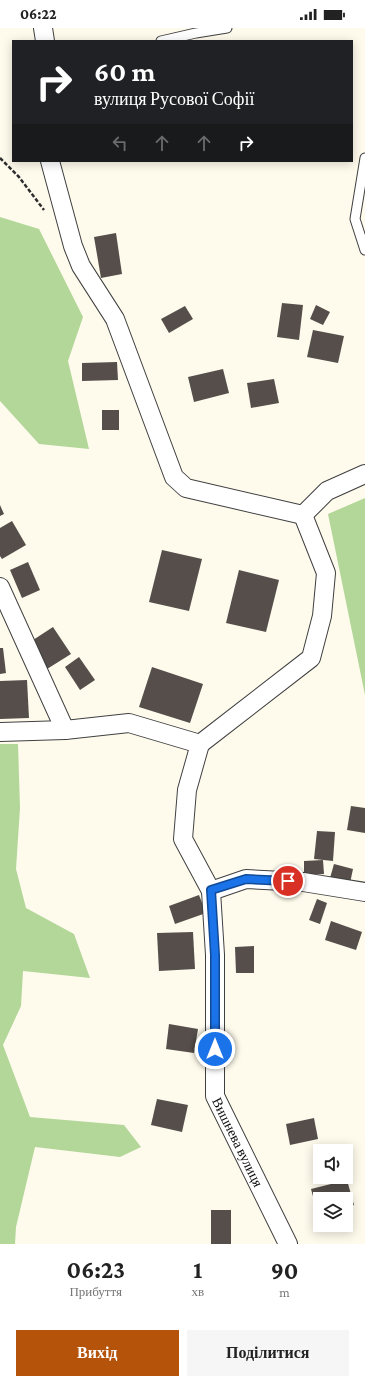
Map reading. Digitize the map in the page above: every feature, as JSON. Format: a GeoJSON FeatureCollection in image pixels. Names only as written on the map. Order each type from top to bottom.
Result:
{"type":"FeatureCollection","features":[{"type":"Feature","properties":{"kind":"street"},"geometry":{"type":"LineString","coordinates":[[42,28],[45,40]]}},
{"type":"Feature","properties":{"kind":"street"},"geometry":{"type":"LineString","coordinates":[[50,162],[73,246],[81,266],[115,319],[174,477],[186,488],[303,515]]}},
{"type":"Feature","properties":{"kind":"street"},"geometry":{"type":"LineString","coordinates":[[303,515],[327,491],[365,474]]}},
{"type":"Feature","properties":{"kind":"street"},"geometry":{"type":"LineString","coordinates":[[303,515],[326,573],[322,616],[311,658],[200,744],[187,790],[183,839],[211,890],[246,879],[303,882],[365,892]]}},
{"type":"Feature","properties":{"kind":"street"},"geometry":{"type":"LineString","coordinates":[[0,587],[65,730]]}},
{"type":"Feature","properties":{"kind":"street"},"geometry":{"type":"LineString","coordinates":[[0,732],[65,730],[128,723],[200,744]]}},
{"type":"Feature","properties":{"kind":"street","name":"Вишнева вулиця"},"geometry":{"type":"LineString","coordinates":[[211,890],[215,955],[215,1096],[288,1244]]}},
{"type":"Feature","properties":{"kind":"lane"},"geometry":{"type":"LineString","coordinates":[[166,40],[227,28]]}},
{"type":"Feature","properties":{"kind":"lane"},"geometry":{"type":"LineString","coordinates":[[365,158],[356,219],[365,250]]}},
{"type":"Feature","properties":{"kind":"path"},"geometry":{"type":"LineString","coordinates":[[0,158],[19,177],[49,215]]}},
{"type":"Feature","properties":{"kind":"green space"},"geometry":{"type":"Polygon","coordinates":[[[0,217],[39,229],[83,317],[68,361],[89,449],[39,444],[0,401],[0,217]]]}},
{"type":"Feature","properties":{"kind":"green space"},"geometry":{"type":"Polygon","coordinates":[[[365,498],[365,695],[328,514],[365,498]]]}},
{"type":"Feature","properties":{"kind":"green space"},"geometry":{"type":"Polygon","coordinates":[[[0,744],[18,744],[20,808],[16,869],[26,908],[74,934],[90,978],[23,971],[21,1006],[3,1045],[30,1117],[124,1125],[141,1147],[120,1157],[35,1147],[16,1227],[15,1244],[0,1244],[0,744]]]}},
{"type":"Feature","properties":{"kind":"building"},"geometry":{"type":"Polygon","coordinates":[[[116,233],[122,274],[101,278],[94,237],[116,233]]]}},
{"type":"Feature","properties":{"kind":"building"},"geometry":{"type":"Polygon","coordinates":[[[282,303],[303,305],[299,340],[277,337],[282,303]]]}},
{"type":"Feature","properties":{"kind":"building"},"geometry":{"type":"Polygon","coordinates":[[[316,305],[330,312],[323,325],[310,319],[316,305]]]}},
{"type":"Feature","properties":{"kind":"building"},"geometry":{"type":"Polygon","coordinates":[[[185,306],[193,319],[169,333],[161,319],[185,306]]]}},
{"type":"Feature","properties":{"kind":"building"},"geometry":{"type":"Polygon","coordinates":[[[313,330],[344,336],[338,363],[307,357],[313,330]]]}},
{"type":"Feature","properties":{"kind":"building"},"geometry":{"type":"Polygon","coordinates":[[[117,362],[118,380],[82,381],[82,363],[117,362]]]}},
{"type":"Feature","properties":{"kind":"building"},"geometry":{"type":"Polygon","coordinates":[[[223,369],[229,393],[194,402],[188,377],[223,369]]]}},
{"type":"Feature","properties":{"kind":"building"},"geometry":{"type":"Polygon","coordinates":[[[274,379],[279,403],[251,408],[247,383],[274,379]]]}},
{"type":"Feature","properties":{"kind":"building"},"geometry":{"type":"Polygon","coordinates":[[[102,410],[119,410],[119,430],[102,430],[102,410]]]}},
{"type":"Feature","properties":{"kind":"building"},"geometry":{"type":"Polygon","coordinates":[[[0,505],[4,514],[0,516],[0,505]]]}},
{"type":"Feature","properties":{"kind":"building"},"geometry":{"type":"Polygon","coordinates":[[[12,521],[26,545],[2,559],[0,556],[0,528],[12,521]]]}},
{"type":"Feature","properties":{"kind":"building"},"geometry":{"type":"Polygon","coordinates":[[[162,550],[202,559],[189,611],[149,602],[162,550]]]}},
{"type":"Feature","properties":{"kind":"building"},"geometry":{"type":"Polygon","coordinates":[[[28,562],[40,590],[22,598],[10,570],[28,562]]]}},
{"type":"Feature","properties":{"kind":"building"},"geometry":{"type":"Polygon","coordinates":[[[239,570],[279,580],[266,632],[226,623],[239,570]]]}},
{"type":"Feature","properties":{"kind":"building"},"geometry":{"type":"Polygon","coordinates":[[[53,627],[71,654],[47,669],[30,642],[53,627]]]}},
{"type":"Feature","properties":{"kind":"building"},"geometry":{"type":"Polygon","coordinates":[[[0,648],[3,648],[6,673],[0,674],[0,648]]]}},
{"type":"Feature","properties":{"kind":"building"},"geometry":{"type":"Polygon","coordinates":[[[79,657],[95,680],[80,690],[65,667],[79,657]]]}},
{"type":"Feature","properties":{"kind":"building"},"geometry":{"type":"Polygon","coordinates":[[[152,667],[203,684],[190,723],[139,707],[152,667]]]}},
{"type":"Feature","properties":{"kind":"building"},"geometry":{"type":"Polygon","coordinates":[[[27,680],[29,718],[0,719],[0,681],[27,680]]]}},
{"type":"Feature","properties":{"kind":"building"},"geometry":{"type":"Polygon","coordinates":[[[351,806],[365,808],[365,833],[347,830],[351,806]]]}},
{"type":"Feature","properties":{"kind":"building"},"geometry":{"type":"Polygon","coordinates":[[[317,831],[335,832],[333,861],[314,859],[317,831]]]}},
{"type":"Feature","properties":{"kind":"building"},"geometry":{"type":"Polygon","coordinates":[[[323,860],[324,874],[304,875],[304,861],[323,860]]]}},
{"type":"Feature","properties":{"kind":"building"},"geometry":{"type":"Polygon","coordinates":[[[334,864],[353,869],[350,883],[330,878],[334,864]]]}},
{"type":"Feature","properties":{"kind":"building"},"geometry":{"type":"Polygon","coordinates":[[[199,895],[206,913],[175,924],[169,906],[199,895]]]}},
{"type":"Feature","properties":{"kind":"building"},"geometry":{"type":"Polygon","coordinates":[[[317,899],[327,903],[320,924],[309,920],[317,899]]]}},
{"type":"Feature","properties":{"kind":"building"},"geometry":{"type":"Polygon","coordinates":[[[331,921],[362,932],[356,950],[325,940],[331,921]]]}},
{"type":"Feature","properties":{"kind":"building"},"geometry":{"type":"Polygon","coordinates":[[[193,932],[195,969],[159,971],[157,933],[193,932]]]}},
{"type":"Feature","properties":{"kind":"building"},"geometry":{"type":"Polygon","coordinates":[[[254,946],[254,973],[236,973],[235,947],[254,946]]]}},
{"type":"Feature","properties":{"kind":"building"},"geometry":{"type":"Polygon","coordinates":[[[169,1024],[198,1029],[194,1053],[166,1049],[169,1024]]]}},
{"type":"Feature","properties":{"kind":"building"},"geometry":{"type":"Polygon","coordinates":[[[157,1099],[188,1105],[182,1132],[151,1125],[157,1099]]]}},
{"type":"Feature","properties":{"kind":"building"},"geometry":{"type":"Polygon","coordinates":[[[314,1118],[318,1139],[290,1145],[286,1124],[314,1118]]]}},
{"type":"Feature","properties":{"kind":"building"},"geometry":{"type":"Polygon","coordinates":[[[331,1184],[348,1184],[350,1192],[313,1192],[313,1196],[311,1189],[331,1184]]]}},
{"type":"Feature","properties":{"kind":"building"},"geometry":{"type":"Polygon","coordinates":[[[211,1210],[231,1210],[231,1244],[211,1244],[211,1210]]]}},
{"type":"Feature","properties":{"kind":"route"},"geometry":{"type":"LineString","coordinates":[[215,1049],[215,955],[211,890],[246,879],[288,881]]}}]}
